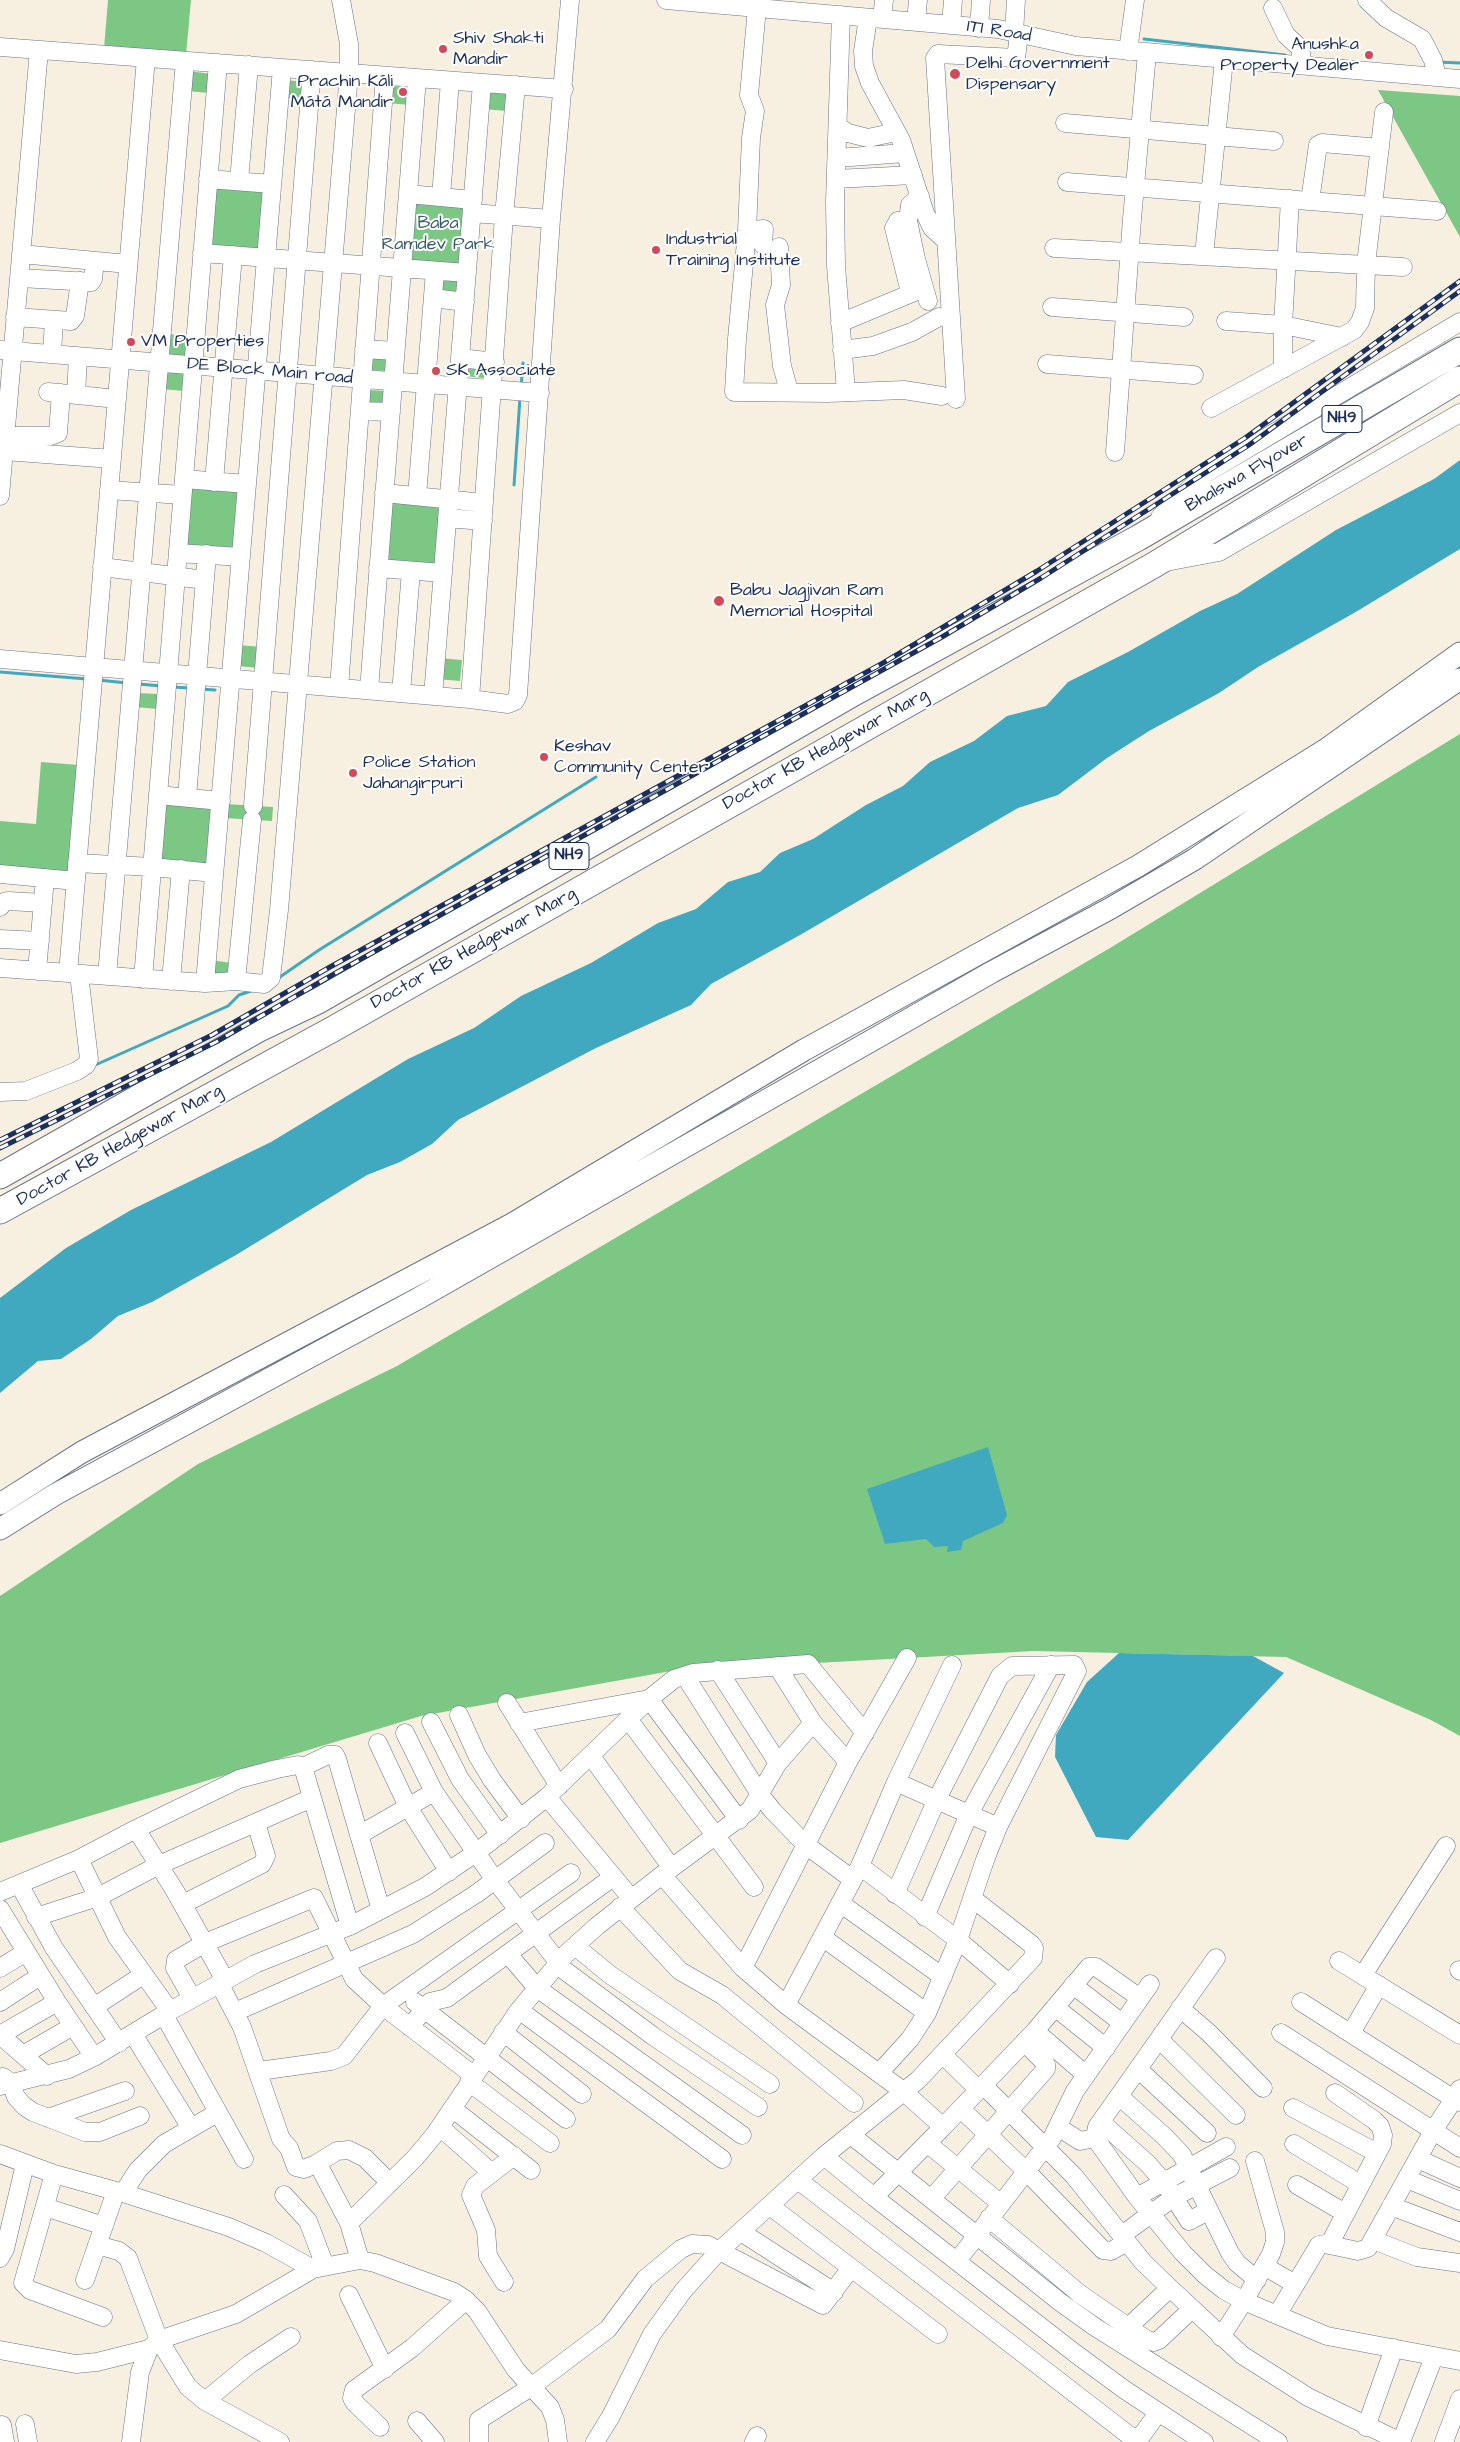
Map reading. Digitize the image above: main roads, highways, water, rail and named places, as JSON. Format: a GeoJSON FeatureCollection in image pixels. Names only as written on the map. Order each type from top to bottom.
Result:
{"type":"FeatureCollection","features":[{"type":"Feature","properties":{"kind":"highway","name":"Bhalswa Flyover"},"geometry":{"type":"LineString","coordinates":[[1138,538],[1460,350]]}},
{"type":"Feature","properties":{"kind":"highway","name":"Bhalswa Flyover"},"geometry":{"type":"LineString","coordinates":[[1154,565],[1460,379]]}},
{"type":"Feature","properties":{"kind":"highway","name":"Doctor KB Hedgewar Marg"},"geometry":{"type":"LineString","coordinates":[[0,1176],[259,1029],[326,996],[854,693],[1138,538]]}},
{"type":"Feature","properties":{"kind":"highway","name":"Doctor KB Hedgewar Marg"},"geometry":{"type":"LineString","coordinates":[[0,1211],[333,1029],[1154,565]]}},
{"type":"Feature","properties":{"kind":"main road"},"geometry":{"type":"LineString","coordinates":[[0,1504],[82,1452],[512,1224],[804,1050],[1138,866],[1325,750],[1459,656]]}},
{"type":"Feature","properties":{"kind":"main road"},"geometry":{"type":"LineString","coordinates":[[0,1529],[56,1494],[419,1298],[992,972],[1111,908],[1195,859],[1460,679]]}},
{"type":"Feature","properties":{"kind":"water"},"geometry":{"type":"Polygon","coordinates":[[[1460,460],[1460,549],[1354,613],[1258,667],[1219,693],[1149,731],[1107,758],[1058,795],[1018,808],[800,935],[711,984],[691,1005],[596,1048],[458,1120],[432,1144],[400,1162],[367,1175],[236,1255],[152,1302],[118,1316],[91,1339],[61,1359],[38,1361],[0,1393],[0,1298],[66,1248],[131,1210],[271,1142],[408,1059],[474,1028],[521,996],[591,963],[658,923],[696,909],[728,882],[760,872],[780,853],[813,839],[866,805],[903,786],[930,762],[974,741],[1007,716],[1046,706],[1068,682],[1128,652],[1200,611],[1237,594],[1336,530],[1434,479],[1460,460]]]}},
{"type":"Feature","properties":{"kind":"water"},"geometry":{"type":"Polygon","coordinates":[[[988,1447],[1007,1515],[1003,1523],[963,1541],[961,1550],[947,1552],[948,1546],[934,1547],[926,1539],[885,1544],[867,1489],[988,1447]]]}},
{"type":"Feature","properties":{"kind":"water"},"geometry":{"type":"Polygon","coordinates":[[[1119,1653],[1253,1656],[1284,1673],[1128,1840],[1096,1837],[1055,1757],[1056,1735],[1087,1682],[1119,1653]]]}},
{"type":"Feature","properties":{"kind":"waterway"},"geometry":{"type":"LineString","coordinates":[[1144,39],[1285,55]]}},
{"type":"Feature","properties":{"kind":"waterway"},"geometry":{"type":"LineString","coordinates":[[1438,62],[1460,63]]}},
{"type":"Feature","properties":{"kind":"waterway"},"geometry":{"type":"LineString","coordinates":[[521,387],[523,363]]}},
{"type":"Feature","properties":{"kind":"waterway"},"geometry":{"type":"LineString","coordinates":[[514,485],[520,398]]}},
{"type":"Feature","properties":{"kind":"waterway"},"geometry":{"type":"LineString","coordinates":[[0,672],[87,679]]}},
{"type":"Feature","properties":{"kind":"waterway"},"geometry":{"type":"LineString","coordinates":[[98,680],[127,683]]}},
{"type":"Feature","properties":{"kind":"waterway"},"geometry":{"type":"LineString","coordinates":[[138,684],[162,686]]}},
{"type":"Feature","properties":{"kind":"waterway"},"geometry":{"type":"LineString","coordinates":[[173,687],[189,688]]}},
{"type":"Feature","properties":{"kind":"waterway"},"geometry":{"type":"LineString","coordinates":[[200,689],[215,690]]}},
{"type":"Feature","properties":{"kind":"waterway"},"geometry":{"type":"LineString","coordinates":[[277,979],[319,950],[596,777]]}},
{"type":"Feature","properties":{"kind":"waterway"},"geometry":{"type":"LineString","coordinates":[[93,1066],[228,1006],[239,995],[254,990]]}},
{"type":"Feature","properties":{"kind":"railway"},"geometry":{"type":"LineString","coordinates":[[0,1140],[212,1035],[330,967],[883,663],[1037,571],[1245,438],[1460,281]]}},
{"type":"Feature","properties":{"kind":"railway"},"geometry":{"type":"LineString","coordinates":[[0,1148],[216,1042],[334,974],[942,637],[1041,578],[1249,445],[1460,291]]}},
{"type":"Feature","properties":{"kind":"place","name":"Shiv Shakti Mandir"},"geometry":{"type":"Point","coordinates":[443,49]}},
{"type":"Feature","properties":{"kind":"place","name":"Anushka Property Dealer"},"geometry":{"type":"Point","coordinates":[1369,55]}},
{"type":"Feature","properties":{"kind":"place","name":"Delhi Government Dispensary"},"geometry":{"type":"Point","coordinates":[955,74]}},
{"type":"Feature","properties":{"kind":"place","name":"Prachin Kāli Mātā Mandir"},"geometry":{"type":"Point","coordinates":[403,92]}},
{"type":"Feature","properties":{"kind":"place","name":"Industrial Training Institute"},"geometry":{"type":"Point","coordinates":[656,250]}},
{"type":"Feature","properties":{"kind":"place","name":"VM Properties"},"geometry":{"type":"Point","coordinates":[131,342]}},
{"type":"Feature","properties":{"kind":"place","name":"SK Associate"},"geometry":{"type":"Point","coordinates":[436,371]}},
{"type":"Feature","properties":{"kind":"place","name":"Babu Jagjivan Ram Memorial Hospital"},"geometry":{"type":"Point","coordinates":[719,601]}},
{"type":"Feature","properties":{"kind":"place","name":"Keshav Community Center"},"geometry":{"type":"Point","coordinates":[544,757]}},
{"type":"Feature","properties":{"kind":"place","name":"Police Station Jahangirpuri"},"geometry":{"type":"Point","coordinates":[353,773]}},
{"type":"Feature","properties":{"kind":"park label","name":"Baba Ramdev Park"},"geometry":{"type":"Point","coordinates":[438,234]}}]}
